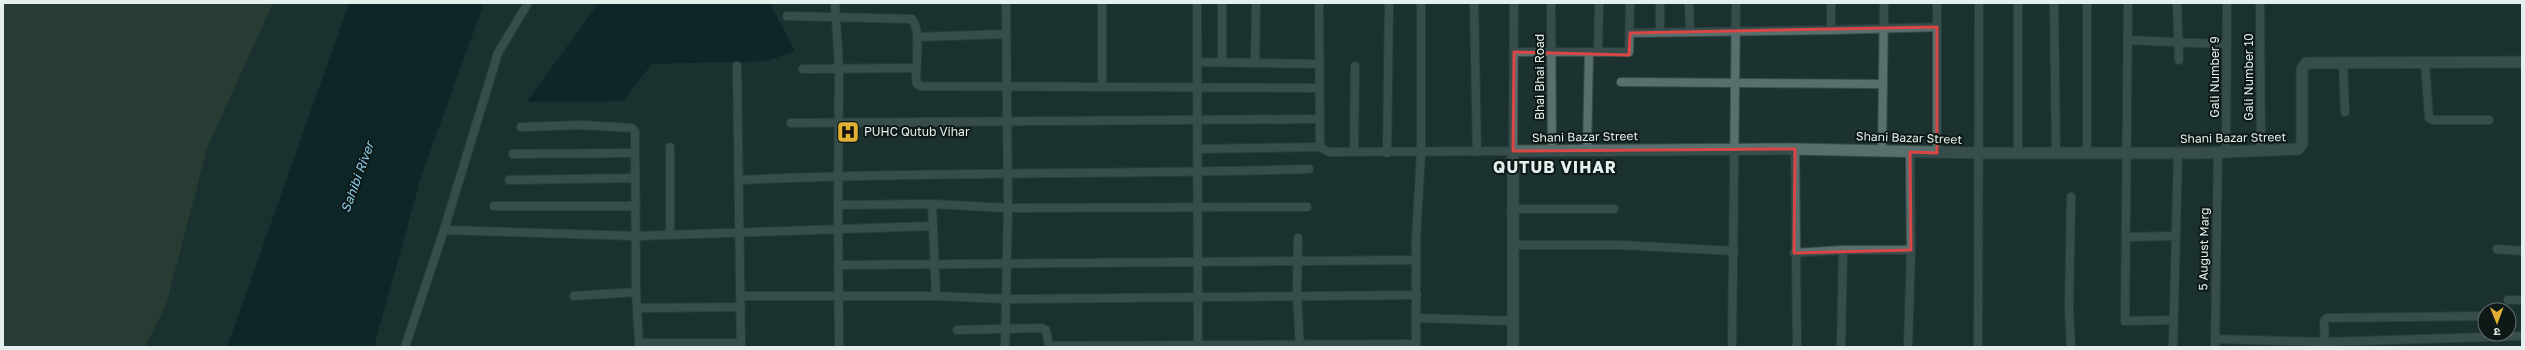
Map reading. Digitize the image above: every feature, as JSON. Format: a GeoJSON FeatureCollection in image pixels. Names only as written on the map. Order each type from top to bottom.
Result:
{"type":"FeatureCollection","features":[{"type":"Feature","properties":{"kind":"street"},"geometry":{"type":"LineString","coordinates":[[405,347],[444,230],[498,53],[528,3]]}},
{"type":"Feature","properties":{"kind":"street"},"geometry":{"type":"LineString","coordinates":[[835,3],[839,68],[837,123],[839,347]]}},
{"type":"Feature","properties":{"kind":"street"},"geometry":{"type":"LineString","coordinates":[[1005,347],[1004,328],[1008,208],[1006,174],[1006,3]]}},
{"type":"Feature","properties":{"kind":"street"},"geometry":{"type":"LineString","coordinates":[[1102,3],[1102,86]]}},
{"type":"Feature","properties":{"kind":"street"},"geometry":{"type":"LineString","coordinates":[[1197,3],[1198,346]]}},
{"type":"Feature","properties":{"kind":"street"},"geometry":{"type":"LineString","coordinates":[[1222,3],[1222,62]]}},
{"type":"Feature","properties":{"kind":"street"},"geometry":{"type":"LineString","coordinates":[[1255,63],[1256,3]]}},
{"type":"Feature","properties":{"kind":"street"},"geometry":{"type":"LineString","coordinates":[[1319,3],[1320,147]]}},
{"type":"Feature","properties":{"kind":"street"},"geometry":{"type":"LineString","coordinates":[[1387,153],[1389,3]]}},
{"type":"Feature","properties":{"kind":"street"},"geometry":{"type":"LineString","coordinates":[[957,330],[1042,328],[1046,330],[1049,346],[1416,346],[1416,260],[1421,153],[1421,3]]}},
{"type":"Feature","properties":{"kind":"street"},"geometry":{"type":"LineString","coordinates":[[1474,3],[1477,152]]}},
{"type":"Feature","properties":{"kind":"street"},"geometry":{"type":"LineString","coordinates":[[1513,347],[1513,245],[1511,209],[1514,3]]}},
{"type":"Feature","properties":{"kind":"street","name":"Bhai Bhai Road"},"geometry":{"type":"LineString","coordinates":[[1551,3],[1552,151]]}},
{"type":"Feature","properties":{"kind":"street"},"geometry":{"type":"LineString","coordinates":[[1598,3],[1598,52]]}},
{"type":"Feature","properties":{"kind":"street"},"geometry":{"type":"LineString","coordinates":[[1514,52],[1598,52],[1627,54],[1630,33],[1630,3]]}},
{"type":"Feature","properties":{"kind":"street"},"geometry":{"type":"LineString","coordinates":[[1660,3],[1660,32]]}},
{"type":"Feature","properties":{"kind":"street"},"geometry":{"type":"LineString","coordinates":[[1690,3],[1690,32]]}},
{"type":"Feature","properties":{"kind":"street"},"geometry":{"type":"LineString","coordinates":[[1732,347],[1736,148],[1736,3]]}},
{"type":"Feature","properties":{"kind":"street"},"geometry":{"type":"LineString","coordinates":[[1831,3],[1831,30]]}},
{"type":"Feature","properties":{"kind":"street"},"geometry":{"type":"LineString","coordinates":[[1882,151],[1884,3]]}},
{"type":"Feature","properties":{"kind":"street"},"geometry":{"type":"LineString","coordinates":[[1937,3],[1937,153]]}},
{"type":"Feature","properties":{"kind":"street"},"geometry":{"type":"LineString","coordinates":[[1978,347],[1979,3]]}},
{"type":"Feature","properties":{"kind":"street"},"geometry":{"type":"LineString","coordinates":[[2018,3],[2018,153]]}},
{"type":"Feature","properties":{"kind":"street"},"geometry":{"type":"LineString","coordinates":[[2054,3],[2056,153]]}},
{"type":"Feature","properties":{"kind":"street"},"geometry":{"type":"LineString","coordinates":[[2087,3],[2087,153]]}},
{"type":"Feature","properties":{"kind":"street"},"geometry":{"type":"LineString","coordinates":[[2128,3],[2126,320],[2174,320]]}},
{"type":"Feature","properties":{"kind":"street"},"geometry":{"type":"LineString","coordinates":[[2177,3],[2179,60]]}},
{"type":"Feature","properties":{"kind":"street","name":"Gali Number 9"},"geometry":{"type":"LineString","coordinates":[[2222,152],[2227,3]]}},
{"type":"Feature","properties":{"kind":"street","name":"Gali Number 10"},"geometry":{"type":"LineString","coordinates":[[2260,3],[2261,151]]}},
{"type":"Feature","properties":{"kind":"street"},"geometry":{"type":"LineString","coordinates":[[787,16],[907,18],[915,22],[917,84],[921,86],[1320,88]]}},
{"type":"Feature","properties":{"kind":"street"},"geometry":{"type":"LineString","coordinates":[[1630,33],[1937,27]]}},
{"type":"Feature","properties":{"kind":"street"},"geometry":{"type":"LineString","coordinates":[[916,37],[1006,34]]}},
{"type":"Feature","properties":{"kind":"street"},"geometry":{"type":"LineString","coordinates":[[2127,40],[2178,42],[2184,45],[2226,44]]}},
{"type":"Feature","properties":{"kind":"street"},"geometry":{"type":"LineString","coordinates":[[1587,150],[1589,52]]}},
{"type":"Feature","properties":{"kind":"street"},"geometry":{"type":"LineString","coordinates":[[1197,62],[1320,64]]}},
{"type":"Feature","properties":{"kind":"street","name":"Shani Bazar Street"},"geometry":{"type":"LineString","coordinates":[[1513,151],[1795,148],[1937,153],[2087,153],[2222,152],[2298,149],[2302,144],[2303,65],[2309,62],[2343,62]]}},
{"type":"Feature","properties":{"kind":"street"},"geometry":{"type":"LineString","coordinates":[[2345,112],[2343,62],[2522,62]]}},
{"type":"Feature","properties":{"kind":"street"},"geometry":{"type":"LineString","coordinates":[[2425,62],[2429,118],[2433,120],[2489,120]]}},
{"type":"Feature","properties":{"kind":"street"},"geometry":{"type":"LineString","coordinates":[[521,128],[582,125],[632,128],[635,132],[636,292],[639,345],[741,345],[737,66]]}},
{"type":"Feature","properties":{"kind":"street"},"geometry":{"type":"LineString","coordinates":[[1354,151],[1355,66]]}},
{"type":"Feature","properties":{"kind":"street"},"geometry":{"type":"LineString","coordinates":[[803,69],[916,68]]}},
{"type":"Feature","properties":{"kind":"street"},"geometry":{"type":"LineString","coordinates":[[1620,82],[1883,84]]}},
{"type":"Feature","properties":{"kind":"street"},"geometry":{"type":"LineString","coordinates":[[791,123],[1320,119]]}},
{"type":"Feature","properties":{"kind":"street"},"geometry":{"type":"LineString","coordinates":[[670,147],[670,234]]}},
{"type":"Feature","properties":{"kind":"street"},"geometry":{"type":"LineString","coordinates":[[1197,149],[1320,147],[1327,152],[1354,151],[1387,153],[1513,151]]}},
{"type":"Feature","properties":{"kind":"street"},"geometry":{"type":"LineString","coordinates":[[1795,148],[1794,253],[1797,347]]}},
{"type":"Feature","properties":{"kind":"street"},"geometry":{"type":"LineString","coordinates":[[1908,347],[1911,250],[1910,152]]}},
{"type":"Feature","properties":{"kind":"street"},"geometry":{"type":"LineString","coordinates":[[2173,347],[2178,152]]}},
{"type":"Feature","properties":{"kind":"street","name":"5 August Marg"},"geometry":{"type":"LineString","coordinates":[[2215,343],[2222,152]]}},
{"type":"Feature","properties":{"kind":"street"},"geometry":{"type":"LineString","coordinates":[[513,154],[635,153]]}},
{"type":"Feature","properties":{"kind":"street"},"geometry":{"type":"LineString","coordinates":[[739,180],[837,175],[1197,173],[1309,169]]}},
{"type":"Feature","properties":{"kind":"street"},"geometry":{"type":"LineString","coordinates":[[509,180],[635,178]]}},
{"type":"Feature","properties":{"kind":"street"},"geometry":{"type":"LineString","coordinates":[[2071,197],[2071,347]]}},
{"type":"Feature","properties":{"kind":"street"},"geometry":{"type":"LineString","coordinates":[[838,204],[932,204],[1008,208],[1198,209],[1307,207]]}},
{"type":"Feature","properties":{"kind":"street"},"geometry":{"type":"LineString","coordinates":[[932,204],[936,296]]}},
{"type":"Feature","properties":{"kind":"street"},"geometry":{"type":"LineString","coordinates":[[494,206],[636,206]]}},
{"type":"Feature","properties":{"kind":"street"},"geometry":{"type":"LineString","coordinates":[[1511,209],[1614,209]]}},
{"type":"Feature","properties":{"kind":"street"},"geometry":{"type":"LineString","coordinates":[[444,230],[636,236],[838,231],[932,226]]}},
{"type":"Feature","properties":{"kind":"street"},"geometry":{"type":"LineString","coordinates":[[2127,237],[2175,236]]}},
{"type":"Feature","properties":{"kind":"street"},"geometry":{"type":"LineString","coordinates":[[1298,238],[1297,296],[1300,346]]}},
{"type":"Feature","properties":{"kind":"street"},"geometry":{"type":"LineString","coordinates":[[1513,245],[1620,246],[1734,251]]}},
{"type":"Feature","properties":{"kind":"street"},"geometry":{"type":"LineString","coordinates":[[2497,249],[2522,251]]}},
{"type":"Feature","properties":{"kind":"street"},"geometry":{"type":"LineString","coordinates":[[1794,253],[1843,250],[1911,250]]}},
{"type":"Feature","properties":{"kind":"street"},"geometry":{"type":"LineString","coordinates":[[1841,347],[1843,250]]}},
{"type":"Feature","properties":{"kind":"street"},"geometry":{"type":"LineString","coordinates":[[838,265],[934,262],[1298,262],[1416,260]]}},
{"type":"Feature","properties":{"kind":"street"},"geometry":{"type":"LineString","coordinates":[[574,296],[636,292]]}},
{"type":"Feature","properties":{"kind":"street"},"geometry":{"type":"LineString","coordinates":[[741,296],[936,296],[1006,299],[1417,295]]}},
{"type":"Feature","properties":{"kind":"street"},"geometry":{"type":"LineString","coordinates":[[2508,300],[2522,300]]}},
{"type":"Feature","properties":{"kind":"street"},"geometry":{"type":"LineString","coordinates":[[638,308],[741,307]]}},
{"type":"Feature","properties":{"kind":"street"},"geometry":{"type":"LineString","coordinates":[[2325,344],[2324,321],[2327,318],[2477,316]]}},
{"type":"Feature","properties":{"kind":"street"},"geometry":{"type":"LineString","coordinates":[[1417,318],[1514,321]]}},
{"type":"Feature","properties":{"kind":"street"},"geometry":{"type":"LineString","coordinates":[[2215,343],[2325,344],[2522,336]]}},
{"type":"Feature","properties":{"kind":"highlighted area"},"geometry":{"type":"Polygon","coordinates":[[[1937,27],[1937,153],[1910,152],[1911,250],[1794,253],[1795,149],[1513,151],[1514,52],[1629,55],[1630,33],[1937,27]]]}},
{"type":"Feature","properties":{"kind":"green space"},"geometry":{"type":"Polygon","coordinates":[[[3,3],[273,3],[207,148],[166,305],[145,347],[3,347],[3,3]]]}},
{"type":"Feature","properties":{"kind":"water","name":"Sahibi River"},"geometry":{"type":"Polygon","coordinates":[[[349,3],[484,3],[422,174],[374,347],[227,347],[349,3]]]}},
{"type":"Feature","properties":{"kind":"water"},"geometry":{"type":"Polygon","coordinates":[[[599,3],[770,3],[795,51],[767,61],[652,64],[623,101],[526,102],[599,3]]]}},
{"type":"Feature","properties":{"kind":"place","name":"PUHC Qutub Vihar"},"geometry":{"type":"Point","coordinates":[848,132]}},
{"type":"Feature","properties":{"kind":"district","name":"QUTUB VIHAR"},"geometry":{"type":"Point","coordinates":[1555,167]}}]}
